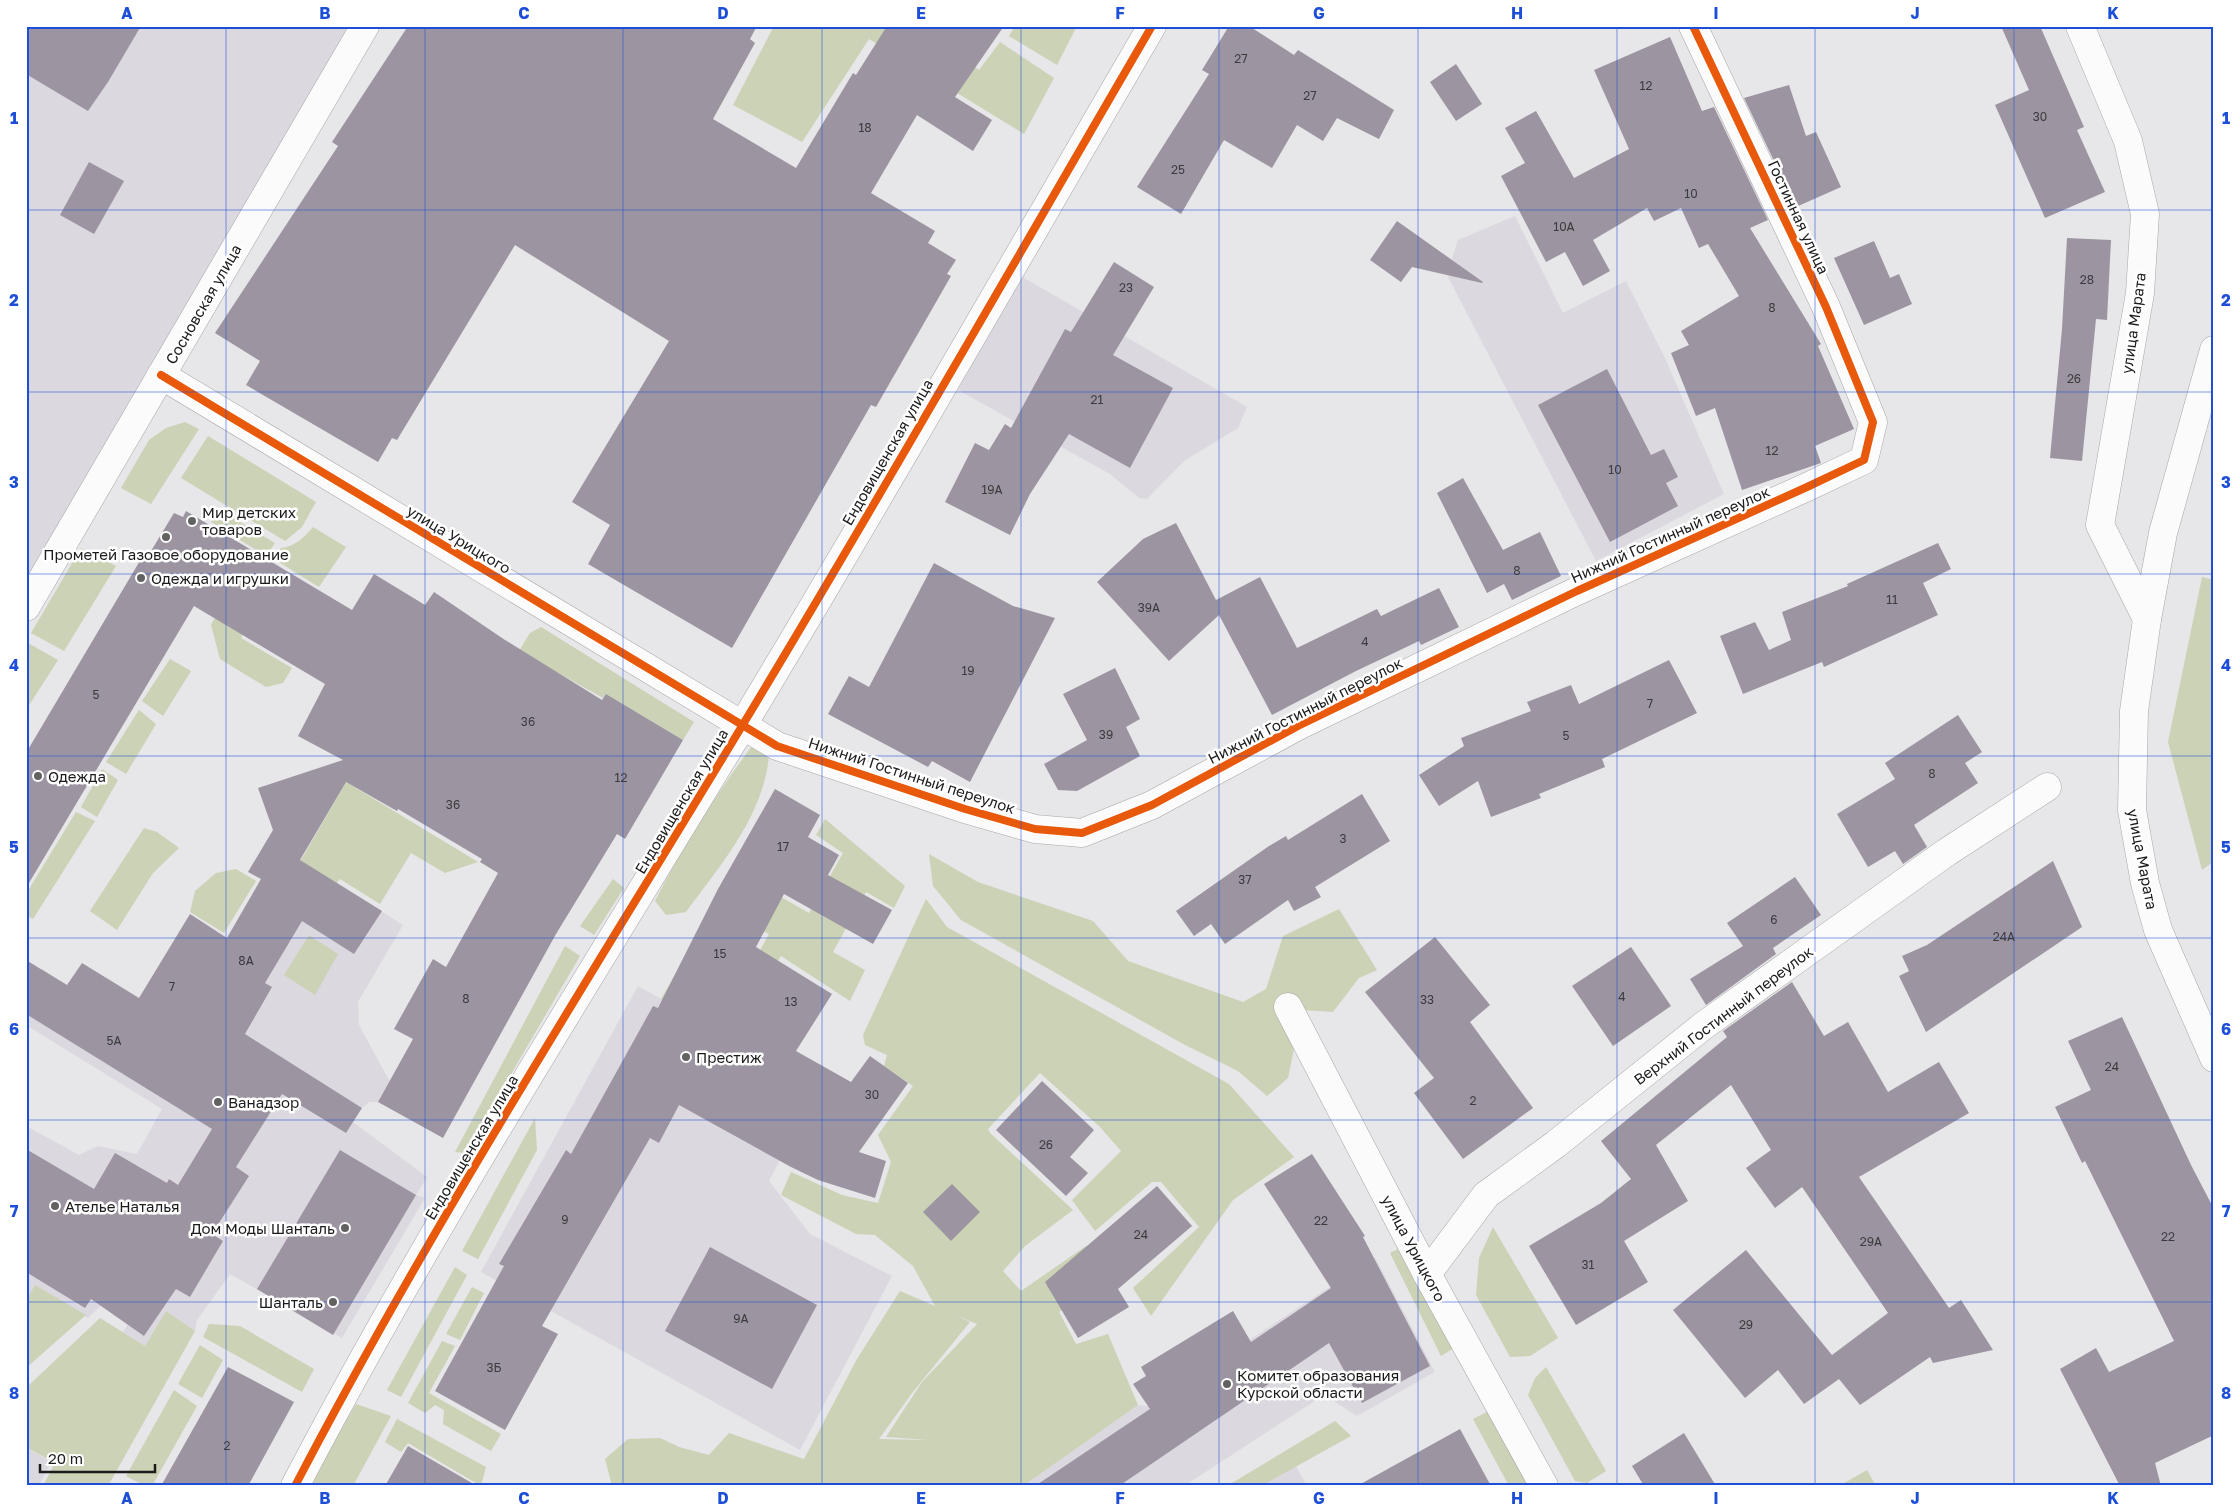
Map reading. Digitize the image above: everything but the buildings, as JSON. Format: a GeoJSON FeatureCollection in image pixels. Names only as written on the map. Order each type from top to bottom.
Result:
{"type":"FeatureCollection","features":[{"type":"Feature","properties":{"kind":"street","name":"Сосновская улица"},"geometry":{"type":"LineString","coordinates":[[26,607],[365,26]]}},
{"type":"Feature","properties":{"kind":"street","name":"Ендовищенская улица"},"geometry":{"type":"LineString","coordinates":[[295,1486],[354,1373],[431,1239],[742,726],[1152,26]]}},
{"type":"Feature","properties":{"kind":"street","name":"Гостинная улица"},"geometry":{"type":"LineString","coordinates":[[1693,26],[1826,307],[1873,422],[1864,460]]}},
{"type":"Feature","properties":{"kind":"street","name":"улица Марата"},"geometry":{"type":"LineString","coordinates":[[2080,26],[2128,141],[2145,214],[2140,292],[2100,525],[2147,619]]}},
{"type":"Feature","properties":{"kind":"street","name":"улица Марата"},"geometry":{"type":"LineString","coordinates":[[2214,350],[2163,533],[2147,619],[2134,712],[2132,810],[2145,883],[2158,930],[2214,1058]]}},
{"type":"Feature","properties":{"kind":"street","name":"улица Урицкого"},"geometry":{"type":"LineString","coordinates":[[161,375],[742,726]]}},
{"type":"Feature","properties":{"kind":"street","name":"Нижний Гостинный переулок"},"geometry":{"type":"LineString","coordinates":[[742,726],[777,746],[965,809],[1035,829],[1082,833],[1152,804],[1298,726],[1577,591],[1864,460]]}},
{"type":"Feature","properties":{"kind":"street","name":"Верхний Гостинный переулок"},"geometry":{"type":"LineString","coordinates":[[1427,1274],[1486,1195],[1556,1144],[1703,1026],[1947,852],[2047,787]]}},
{"type":"Feature","properties":{"kind":"street","name":"улица Урицкого"},"geometry":{"type":"LineString","coordinates":[[1288,1007],[1427,1274],[1544,1486]]}},
{"type":"Feature","properties":{"kind":"shaded area"},"geometry":{"type":"Polygon","coordinates":[[[26,26],[365,26],[26,607],[26,26]]]}},
{"type":"Feature","properties":{"kind":"shaded area"},"geometry":{"type":"Polygon","coordinates":[[[1515,216],[1563,313],[1626,281],[1665,358],[1724,494],[1596,561],[1447,275],[1458,240],[1515,216]]]}},
{"type":"Feature","properties":{"kind":"shaded area"},"geometry":{"type":"Polygon","coordinates":[[[1019,275],[1247,407],[1238,428],[1184,461],[1147,499],[1139,498],[1110,474],[958,390],[1019,275]]]}},
{"type":"Feature","properties":{"kind":"shaded area"},"geometry":{"type":"Polygon","coordinates":[[[261,879],[340,885],[403,925],[358,1002],[359,1025],[390,1082],[378,1102],[369,1102],[362,1108],[281,1057],[346,1133],[353,1122],[427,1177],[416,1195],[425,1198],[342,1338],[230,1274],[197,1320],[195,1331],[166,1311],[145,1346],[123,1332],[145,1298],[110,1297],[88,1318],[35,1285],[26,1300],[26,1126],[79,1155],[98,1146],[137,1154],[162,1109],[26,1025],[26,995],[42,969],[67,985],[184,1011],[261,879]]]}},
{"type":"Feature","properties":{"kind":"shaded area"},"geometry":{"type":"Polygon","coordinates":[[[638,986],[819,1086],[769,1181],[810,1234],[892,1276],[800,1450],[481,1272],[638,986]]]}},
{"type":"Feature","properties":{"kind":"shaded area","name":"Комитет образования Курской области"},"geometry":{"type":"Polygon","coordinates":[[[1375,1257],[1435,1372],[1357,1416],[1324,1395],[1184,1486],[1023,1486],[1138,1405],[1147,1406],[1178,1387],[1375,1257]]]}},
{"type":"Feature","properties":{"kind":"shaded area"},"geometry":{"type":"Polygon","coordinates":[[[26,1447],[51,1462],[39,1486],[26,1486],[26,1447]]]}},
{"type":"Feature","properties":{"kind":"shaded area"},"geometry":{"type":"Polygon","coordinates":[[[1296,1466],[1307,1486],[1261,1486],[1296,1466]]]}},
{"type":"Feature","properties":{"kind":"green space"},"geometry":{"type":"Polygon","coordinates":[[[774,26],[916,26],[979,70],[1000,42],[1054,78],[1024,134],[869,39],[802,142],[733,105],[774,26]]]}},
{"type":"Feature","properties":{"kind":"green space"},"geometry":{"type":"Polygon","coordinates":[[[1015,26],[1077,26],[1057,65],[1009,36],[1015,26]]]}},
{"type":"Feature","properties":{"kind":"green space"},"geometry":{"type":"Polygon","coordinates":[[[185,422],[199,429],[151,504],[121,488],[149,440],[166,428],[185,422]]]}},
{"type":"Feature","properties":{"kind":"green space"},"geometry":{"type":"Polygon","coordinates":[[[208,436],[316,502],[302,527],[285,541],[181,478],[208,436]]]}},
{"type":"Feature","properties":{"kind":"green space"},"geometry":{"type":"Polygon","coordinates":[[[220,510],[275,543],[266,556],[211,522],[220,510]]]}},
{"type":"Feature","properties":{"kind":"green space"},"geometry":{"type":"Polygon","coordinates":[[[313,527],[346,547],[319,587],[274,559],[281,548],[299,541],[313,527]]]}},
{"type":"Feature","properties":{"kind":"green space"},"geometry":{"type":"Polygon","coordinates":[[[81,548],[116,566],[64,651],[31,633],[81,548]]]}},
{"type":"Feature","properties":{"kind":"green space"},"geometry":{"type":"Polygon","coordinates":[[[2202,577],[2214,580],[2214,861],[2202,870],[2168,742],[2202,577]]]}},
{"type":"Feature","properties":{"kind":"green space"},"geometry":{"type":"Polygon","coordinates":[[[216,616],[244,632],[241,638],[292,668],[283,683],[266,687],[220,659],[211,625],[216,616]]]}},
{"type":"Feature","properties":{"kind":"green space"},"geometry":{"type":"Polygon","coordinates":[[[541,627],[694,722],[683,740],[606,694],[603,698],[519,651],[530,633],[541,627]]]}},
{"type":"Feature","properties":{"kind":"green space"},"geometry":{"type":"Polygon","coordinates":[[[28,643],[58,660],[26,710],[26,646],[28,643]]]}},
{"type":"Feature","properties":{"kind":"green space"},"geometry":{"type":"Polygon","coordinates":[[[170,659],[191,671],[163,716],[142,701],[170,659]]]}},
{"type":"Feature","properties":{"kind":"green space"},"geometry":{"type":"Polygon","coordinates":[[[139,710],[156,724],[126,774],[106,762],[139,710]]]}},
{"type":"Feature","properties":{"kind":"green space"},"geometry":{"type":"Polygon","coordinates":[[[752,746],[769,755],[759,798],[750,819],[726,857],[686,912],[666,915],[655,901],[700,822],[752,746]]]}},
{"type":"Feature","properties":{"kind":"green space"},"geometry":{"type":"Polygon","coordinates":[[[102,769],[118,780],[97,817],[81,807],[102,769]]]}},
{"type":"Feature","properties":{"kind":"green space"},"geometry":{"type":"Polygon","coordinates":[[[346,782],[478,862],[445,873],[411,853],[380,904],[340,879],[335,885],[293,874],[346,782]]]}},
{"type":"Feature","properties":{"kind":"green space"},"geometry":{"type":"Polygon","coordinates":[[[76,812],[95,821],[33,919],[26,915],[26,894],[76,812]]]}},
{"type":"Feature","properties":{"kind":"green space"},"geometry":{"type":"Polygon","coordinates":[[[825,819],[905,886],[894,908],[866,892],[833,952],[865,970],[850,1001],[781,956],[744,1016],[721,1032],[661,999],[676,973],[733,1000],[769,934],[712,904],[767,889],[809,913],[843,853],[816,835],[825,819]]]}},
{"type":"Feature","properties":{"kind":"green space"},"geometry":{"type":"Polygon","coordinates":[[[144,828],[157,832],[179,848],[153,873],[117,930],[90,911],[144,828]]]}},
{"type":"Feature","properties":{"kind":"green space"},"geometry":{"type":"Polygon","coordinates":[[[929,854],[978,882],[1093,921],[1128,961],[1243,1002],[1266,989],[1283,936],[1339,909],[1377,970],[1359,978],[1333,1012],[1302,1010],[1285,1025],[1294,1049],[1288,1078],[1267,1096],[1238,1071],[1185,1045],[961,920],[933,886],[929,854]]]}},
{"type":"Feature","properties":{"kind":"green space"},"geometry":{"type":"Polygon","coordinates":[[[236,869],[256,881],[224,933],[190,912],[195,891],[216,873],[236,869]]]}},
{"type":"Feature","properties":{"kind":"green space"},"geometry":{"type":"Polygon","coordinates":[[[613,879],[624,888],[594,935],[580,926],[613,879]]]}},
{"type":"Feature","properties":{"kind":"green space"},"geometry":{"type":"Polygon","coordinates":[[[926,899],[947,927],[1229,1084],[1294,1157],[1233,1200],[1151,1316],[1133,1288],[1199,1227],[1161,1182],[1152,1182],[1095,1231],[1072,1200],[1121,1151],[1100,1127],[1040,1073],[988,1129],[990,1133],[1073,1210],[1025,1246],[1003,1271],[1021,1291],[1086,1246],[1113,1276],[1059,1312],[1076,1344],[1108,1334],[1138,1405],[1023,1486],[612,1486],[605,1459],[628,1439],[660,1438],[679,1447],[709,1455],[729,1433],[804,1459],[857,1359],[900,1291],[935,1306],[913,1266],[875,1235],[856,1234],[781,1195],[791,1172],[842,1195],[878,1203],[891,1162],[878,1135],[913,1086],[884,1066],[887,1055],[865,1045],[863,1035],[926,899]],[[955,1315],[970,1322],[912,1393],[879,1439],[928,1440],[886,1437],[922,1382],[977,1324],[955,1315]]]}},
{"type":"Feature","properties":{"kind":"green space"},"geometry":{"type":"Polygon","coordinates":[[[309,935],[338,954],[315,995],[284,975],[309,935]]]}},
{"type":"Feature","properties":{"kind":"green space"},"geometry":{"type":"Polygon","coordinates":[[[565,946],[580,956],[465,1153],[455,1152],[565,946]]]}},
{"type":"Feature","properties":{"kind":"green space"},"geometry":{"type":"Polygon","coordinates":[[[535,1118],[537,1150],[478,1259],[462,1251],[535,1118]]]}},
{"type":"Feature","properties":{"kind":"green space"},"geometry":{"type":"Polygon","coordinates":[[[1493,1227],[1558,1338],[1530,1356],[1510,1357],[1476,1295],[1479,1258],[1493,1227]]]}},
{"type":"Feature","properties":{"kind":"green space"},"geometry":{"type":"Polygon","coordinates":[[[1404,1246],[1457,1346],[1441,1356],[1390,1253],[1404,1246]]]}},
{"type":"Feature","properties":{"kind":"green space"},"geometry":{"type":"Polygon","coordinates":[[[455,1267],[467,1275],[401,1397],[387,1390],[455,1267]]]}},
{"type":"Feature","properties":{"kind":"green space"},"geometry":{"type":"Polygon","coordinates":[[[35,1285],[86,1315],[26,1368],[26,1300],[35,1285]]]}},
{"type":"Feature","properties":{"kind":"green space"},"geometry":{"type":"Polygon","coordinates":[[[472,1287],[484,1293],[460,1340],[446,1334],[472,1287]]]}},
{"type":"Feature","properties":{"kind":"green space"},"geometry":{"type":"Polygon","coordinates":[[[166,1311],[195,1331],[108,1486],[43,1486],[55,1463],[26,1447],[26,1388],[100,1318],[145,1346],[166,1311]]]}},
{"type":"Feature","properties":{"kind":"green space"},"geometry":{"type":"Polygon","coordinates":[[[209,1324],[240,1326],[314,1369],[302,1392],[203,1337],[209,1324]]]}},
{"type":"Feature","properties":{"kind":"green space"},"geometry":{"type":"Polygon","coordinates":[[[442,1341],[455,1346],[429,1393],[501,1434],[491,1451],[443,1424],[444,1410],[435,1405],[425,1413],[408,1403],[442,1341]]]}},
{"type":"Feature","properties":{"kind":"green space"},"geometry":{"type":"Polygon","coordinates":[[[200,1345],[223,1360],[202,1398],[178,1384],[200,1345]]]}},
{"type":"Feature","properties":{"kind":"green space"},"geometry":{"type":"Polygon","coordinates":[[[1546,1367],[1606,1471],[1587,1483],[1575,1481],[1528,1395],[1535,1378],[1546,1367]]]}},
{"type":"Feature","properties":{"kind":"green space"},"geometry":{"type":"Polygon","coordinates":[[[174,1390],[197,1406],[152,1486],[145,1486],[126,1476],[174,1390]]]}},
{"type":"Feature","properties":{"kind":"green space"},"geometry":{"type":"Polygon","coordinates":[[[356,1404],[391,1416],[353,1486],[308,1486],[356,1404]]]}},
{"type":"Feature","properties":{"kind":"green space"},"geometry":{"type":"Polygon","coordinates":[[[1491,1410],[1531,1486],[1509,1486],[1473,1419],[1491,1410]]]}},
{"type":"Feature","properties":{"kind":"green space"},"geometry":{"type":"Polygon","coordinates":[[[397,1419],[486,1467],[481,1486],[408,1443],[401,1452],[385,1442],[397,1419]]]}},
{"type":"Feature","properties":{"kind":"green space"},"geometry":{"type":"Polygon","coordinates":[[[1335,1421],[1351,1436],[1261,1486],[1227,1486],[1335,1421]]]}},
{"type":"Feature","properties":{"kind":"green space"},"geometry":{"type":"Polygon","coordinates":[[[1867,1470],[1876,1486],[1839,1486],[1867,1470]]]}},
{"type":"Feature","properties":{"kind":"cycle path"},"geometry":{"type":"LineString","coordinates":[[295,1486],[347,1389],[455,1199],[896,468],[1152,26]]}},
{"type":"Feature","properties":{"kind":"cycle path"},"geometry":{"type":"LineString","coordinates":[[161,375],[777,746],[965,809],[1035,829],[1082,833],[1152,805],[1298,726],[1577,591],[1864,460],[1873,422],[1826,307],[1693,26]]}},
{"type":"Feature","properties":{"kind":"place","name":"Мир детских товаров"},"geometry":{"type":"Point","coordinates":[192,521]}},
{"type":"Feature","properties":{"kind":"place","name":"Прометей Газовое оборудование"},"geometry":{"type":"Point","coordinates":[166,537]}},
{"type":"Feature","properties":{"kind":"place","name":"Одежда и игрушки"},"geometry":{"type":"Point","coordinates":[141,578]}},
{"type":"Feature","properties":{"kind":"place","name":"Одежда"},"geometry":{"type":"Point","coordinates":[38,776]}},
{"type":"Feature","properties":{"kind":"place","name":"Престиж"},"geometry":{"type":"Point","coordinates":[686,1057]}},
{"type":"Feature","properties":{"kind":"place","name":"Ванадзор"},"geometry":{"type":"Point","coordinates":[218,1102]}},
{"type":"Feature","properties":{"kind":"place","name":"Ателье Наталья"},"geometry":{"type":"Point","coordinates":[55,1206]}},
{"type":"Feature","properties":{"kind":"place","name":"Дом Моды Шанталь"},"geometry":{"type":"Point","coordinates":[345,1228]}},
{"type":"Feature","properties":{"kind":"place","name":"Шанталь"},"geometry":{"type":"Point","coordinates":[333,1302]}},
{"type":"Feature","properties":{"kind":"place","name":"Комитет образования Курской области"},"geometry":{"type":"Point","coordinates":[1227,1384]}}]}
